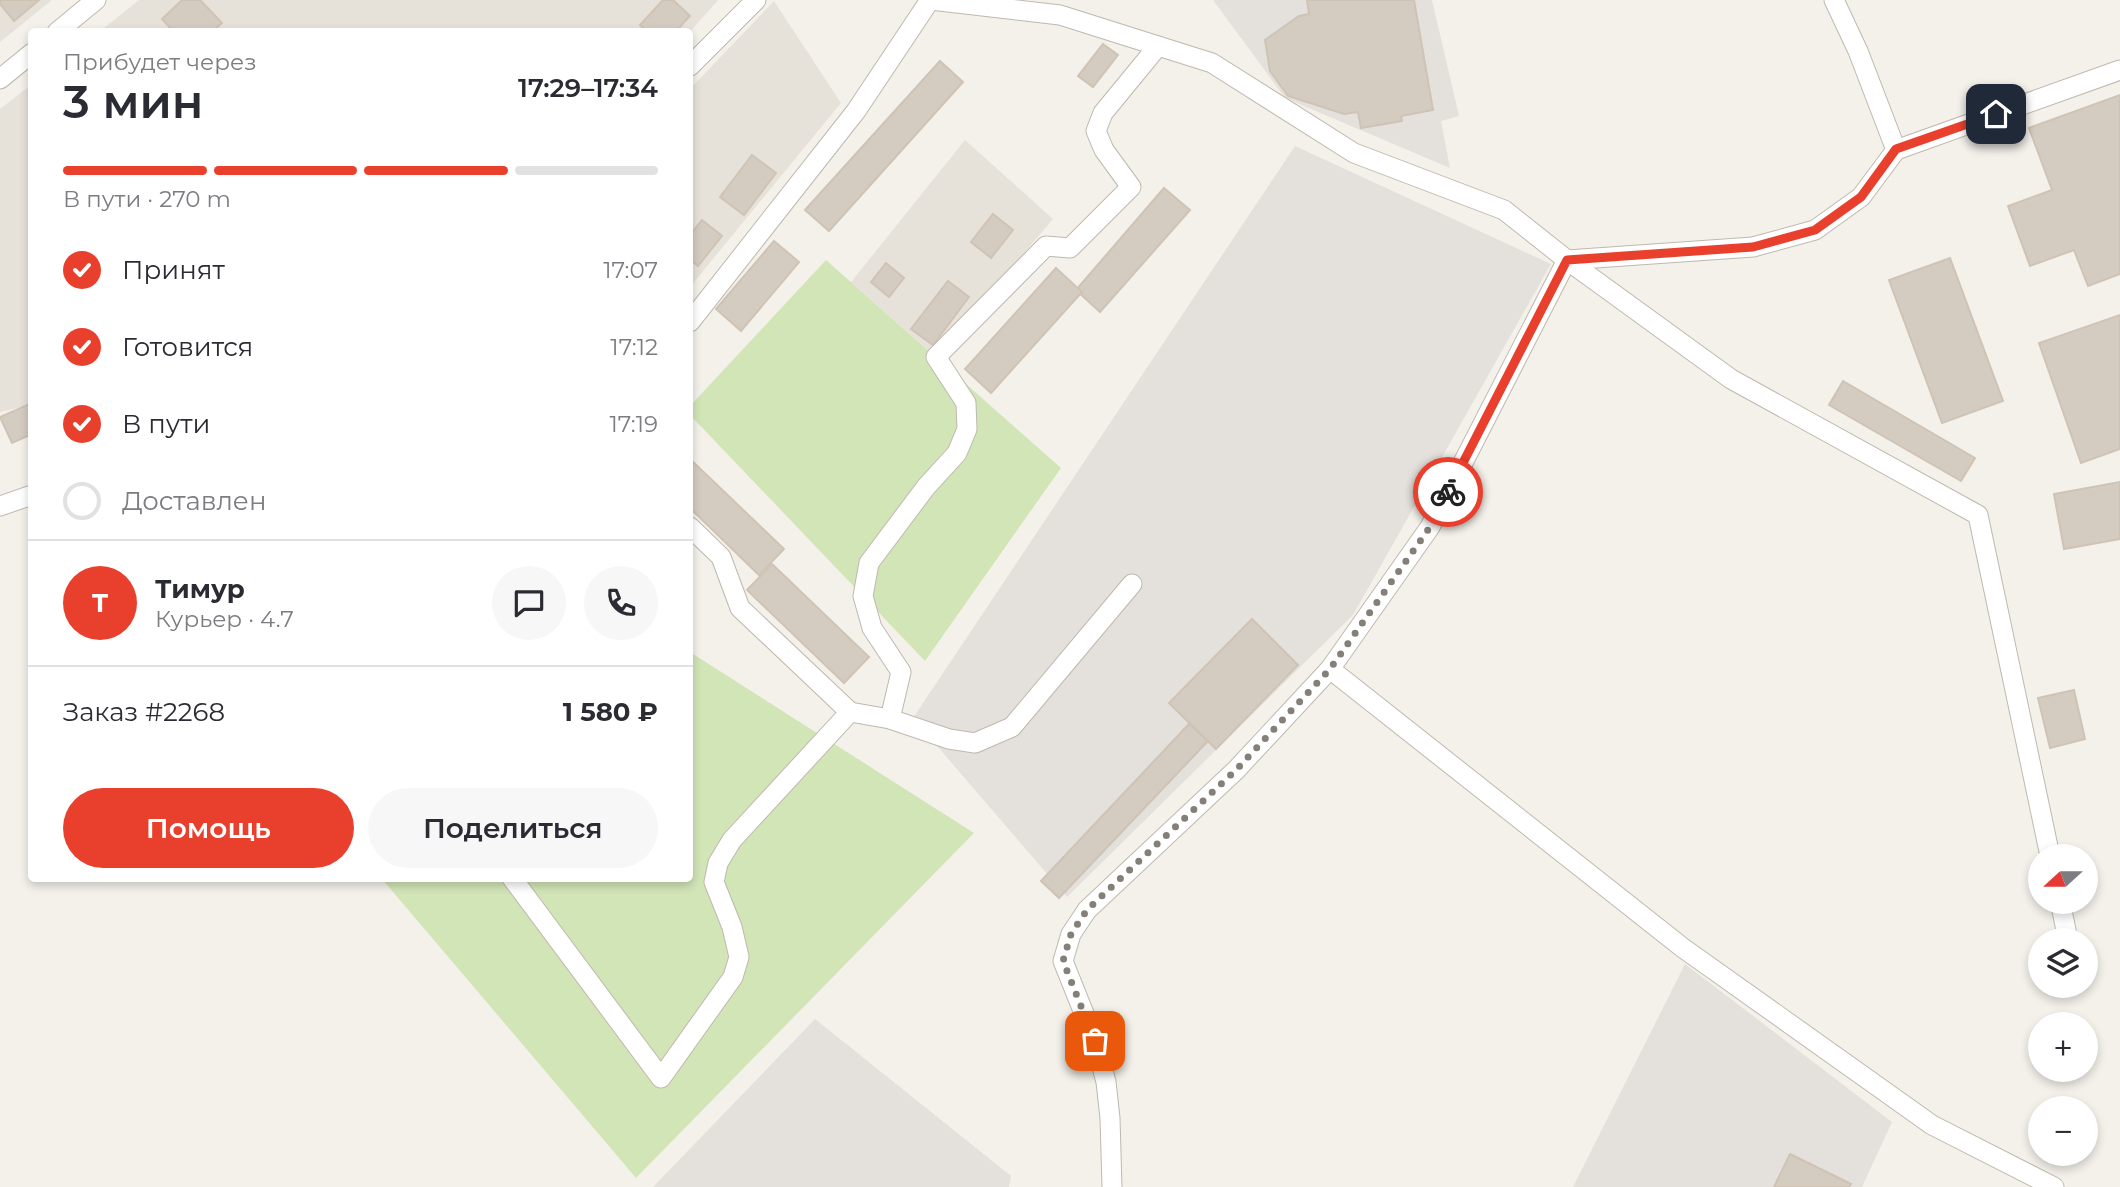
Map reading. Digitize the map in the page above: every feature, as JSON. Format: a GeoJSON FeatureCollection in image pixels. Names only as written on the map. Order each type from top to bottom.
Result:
{"type":"FeatureCollection","features":[{"type":"Feature","properties":{"kind":"street"},"geometry":{"type":"LineString","coordinates":[[62,28],[96,0]]}},
{"type":"Feature","properties":{"kind":"street"},"geometry":{"type":"LineString","coordinates":[[693,63],[756,0]]}},
{"type":"Feature","properties":{"kind":"street"},"geometry":{"type":"LineString","coordinates":[[693,318],[856,111],[930,0],[1060,15],[1212,64],[1354,153],[1504,210],[1567,260],[1731,379],[1978,516],[2047,844]]}},
{"type":"Feature","properties":{"kind":"street"},"geometry":{"type":"LineString","coordinates":[[1834,0],[1858,51],[1896,149]]}},
{"type":"Feature","properties":{"kind":"street"},"geometry":{"type":"LineString","coordinates":[[890,719],[901,672],[872,628],[863,596],[869,563],[926,487],[957,453],[967,429],[966,403],[936,357],[1046,246],[1070,248],[1131,187],[1104,150],[1096,131],[1102,113],[1158,46]]}},
{"type":"Feature","properties":{"kind":"street"},"geometry":{"type":"LineString","coordinates":[[0,79],[28,56]]}},
{"type":"Feature","properties":{"kind":"street"},"geometry":{"type":"LineString","coordinates":[[1567,260],[1753,247],[1815,230],[1861,197],[1896,149],[2120,70]]}},
{"type":"Feature","properties":{"kind":"street"},"geometry":{"type":"LineString","coordinates":[[1112,1187],[1106,1082],[1095,1041],[1063,961],[1071,934],[1087,910],[1236,770],[1330,669],[1430,527],[1535,327],[1567,260]]}},
{"type":"Feature","properties":{"kind":"street"},"geometry":{"type":"LineString","coordinates":[[0,506],[28,496]]}},
{"type":"Feature","properties":{"kind":"street"},"geometry":{"type":"LineString","coordinates":[[693,530],[721,557],[740,608],[850,712],[890,719],[949,739],[975,743],[1012,727],[1132,584]]}},
{"type":"Feature","properties":{"kind":"street"},"geometry":{"type":"LineString","coordinates":[[1330,669],[1683,948],[1932,1125],[2054,1187]]}},
{"type":"Feature","properties":{"kind":"street"},"geometry":{"type":"LineString","coordinates":[[515,882],[661,1077],[733,976],[739,957],[732,927],[713,882],[718,863],[732,840],[850,712]]}},
{"type":"Feature","properties":{"kind":"shaded area"},"geometry":{"type":"Polygon","coordinates":[[[0,0],[52,0],[0,42],[0,0]]]}},
{"type":"Feature","properties":{"kind":"shaded area"},"geometry":{"type":"Polygon","coordinates":[[[139,0],[718,0],[693,29],[104,28],[139,0]]]}},
{"type":"Feature","properties":{"kind":"shaded area"},"geometry":{"type":"Polygon","coordinates":[[[1213,0],[1432,0],[1459,116],[1441,121],[1450,168],[1285,98],[1213,0]]]}},
{"type":"Feature","properties":{"kind":"shaded area"},"geometry":{"type":"Polygon","coordinates":[[[774,1],[841,103],[693,283],[693,86],[774,1]]]}},
{"type":"Feature","properties":{"kind":"shaded area"},"geometry":{"type":"Polygon","coordinates":[[[28,87],[28,406],[0,412],[0,109],[28,87]]]}},
{"type":"Feature","properties":{"kind":"shaded area"},"geometry":{"type":"Polygon","coordinates":[[[965,140],[1053,219],[936,357],[851,282],[965,140]]]}},
{"type":"Feature","properties":{"kind":"shaded area"},"geometry":{"type":"Polygon","coordinates":[[[1295,146],[1551,264],[1353,615],[1067,897],[913,718],[1295,146]]]}},
{"type":"Feature","properties":{"kind":"shaded area"},"geometry":{"type":"Polygon","coordinates":[[[1685,964],[1892,1122],[1862,1187],[1573,1187],[1685,964]]]}},
{"type":"Feature","properties":{"kind":"shaded area"},"geometry":{"type":"Polygon","coordinates":[[[815,1019],[1011,1176],[1009,1187],[653,1187],[815,1019]]]}},
{"type":"Feature","properties":{"kind":"green space"},"geometry":{"type":"Polygon","coordinates":[[[826,260],[1061,468],[925,661],[693,418],[693,403],[826,260]]]}},
{"type":"Feature","properties":{"kind":"green space"},"geometry":{"type":"Polygon","coordinates":[[[693,654],[974,833],[636,1178],[385,882],[693,882],[693,654]]]}},
{"type":"Feature","properties":{"kind":"building"},"geometry":{"type":"Polygon","coordinates":[[[0,0],[39,0],[14,21],[0,4],[0,0]]]}},
{"type":"Feature","properties":{"kind":"building"},"geometry":{"type":"Polygon","coordinates":[[[182,0],[200,0],[222,23],[216,28],[170,28],[162,19],[182,0]]]}},
{"type":"Feature","properties":{"kind":"building"},"geometry":{"type":"Polygon","coordinates":[[[663,0],[673,0],[690,16],[679,28],[643,28],[640,25],[663,0]]]}},
{"type":"Feature","properties":{"kind":"building"},"geometry":{"type":"Polygon","coordinates":[[[1307,0],[1414,0],[1433,110],[1401,116],[1402,121],[1361,128],[1358,112],[1344,114],[1288,96],[1270,71],[1265,40],[1299,16],[1309,14],[1307,0]]]}},
{"type":"Feature","properties":{"kind":"building"},"geometry":{"type":"Polygon","coordinates":[[[1103,44],[1118,55],[1093,87],[1078,76],[1103,44]]]}},
{"type":"Feature","properties":{"kind":"building"},"geometry":{"type":"Polygon","coordinates":[[[940,61],[963,82],[829,231],[805,210],[940,61]]]}},
{"type":"Feature","properties":{"kind":"building"},"geometry":{"type":"Polygon","coordinates":[[[2120,95],[2120,274],[2088,286],[2074,250],[2030,266],[2008,206],[2052,190],[2029,128],[2120,95]]]}},
{"type":"Feature","properties":{"kind":"building"},"geometry":{"type":"Polygon","coordinates":[[[752,155],[776,173],[744,215],[720,197],[752,155]]]}},
{"type":"Feature","properties":{"kind":"building"},"geometry":{"type":"Polygon","coordinates":[[[1164,188],[1190,210],[1100,312],[1076,290],[1164,188]]]}},
{"type":"Feature","properties":{"kind":"building"},"geometry":{"type":"Polygon","coordinates":[[[993,214],[1013,230],[991,258],[971,242],[993,214]]]}},
{"type":"Feature","properties":{"kind":"building"},"geometry":{"type":"Polygon","coordinates":[[[702,220],[722,236],[698,266],[693,262],[693,231],[702,220]]]}},
{"type":"Feature","properties":{"kind":"building"},"geometry":{"type":"Polygon","coordinates":[[[774,241],[799,262],[741,331],[716,309],[774,241]]]}},
{"type":"Feature","properties":{"kind":"building"},"geometry":{"type":"Polygon","coordinates":[[[1950,258],[2003,401],[1942,423],[1889,280],[1950,258]]]}},
{"type":"Feature","properties":{"kind":"building"},"geometry":{"type":"Polygon","coordinates":[[[886,263],[904,278],[889,297],[871,282],[886,263]]]}},
{"type":"Feature","properties":{"kind":"building"},"geometry":{"type":"Polygon","coordinates":[[[1056,268],[1082,292],[991,393],[965,369],[1056,268]]]}},
{"type":"Feature","properties":{"kind":"building"},"geometry":{"type":"Polygon","coordinates":[[[948,281],[969,297],[933,345],[911,329],[948,281]]]}},
{"type":"Feature","properties":{"kind":"building"},"geometry":{"type":"Polygon","coordinates":[[[2120,315],[2120,449],[2081,463],[2039,343],[2120,315]]]}},
{"type":"Feature","properties":{"kind":"building"},"geometry":{"type":"Polygon","coordinates":[[[1843,381],[1975,458],[1961,481],[1829,405],[1843,381]]]}},
{"type":"Feature","properties":{"kind":"building"},"geometry":{"type":"Polygon","coordinates":[[[28,405],[28,436],[12,443],[0,417],[28,405]]]}},
{"type":"Feature","properties":{"kind":"building"},"geometry":{"type":"Polygon","coordinates":[[[693,462],[784,549],[759,575],[693,511],[693,462]]]}},
{"type":"Feature","properties":{"kind":"building"},"geometry":{"type":"Polygon","coordinates":[[[2120,482],[2120,539],[2064,549],[2054,494],[2120,482]]]}},
{"type":"Feature","properties":{"kind":"building"},"geometry":{"type":"Polygon","coordinates":[[[772,564],[869,657],[844,683],[747,590],[772,564]]]}},
{"type":"Feature","properties":{"kind":"building"},"geometry":{"type":"Polygon","coordinates":[[[1252,619],[1298,665],[1216,749],[1169,703],[1252,619]]]}},
{"type":"Feature","properties":{"kind":"building"},"geometry":{"type":"Polygon","coordinates":[[[2074,690],[2085,739],[2050,748],[2038,698],[2074,690]]]}},
{"type":"Feature","properties":{"kind":"building"},"geometry":{"type":"Polygon","coordinates":[[[1189,724],[1208,741],[1059,898],[1041,881],[1189,724]]]}},
{"type":"Feature","properties":{"kind":"building"},"geometry":{"type":"Polygon","coordinates":[[[1790,1154],[1851,1184],[1849,1187],[1774,1187],[1790,1154]]]}},
{"type":"Feature","properties":{"kind":"way so far"},"geometry":{"type":"LineString","coordinates":[[1095,1041],[1063,961],[1071,934],[1087,910],[1236,770],[1330,669],[1430,527],[1448,492]]}},
{"type":"Feature","properties":{"kind":"route"},"geometry":{"type":"LineString","coordinates":[[1448,492],[1535,327],[1567,260],[1753,247],[1815,230],[1861,197],[1896,149],[1996,114]]}}]}
